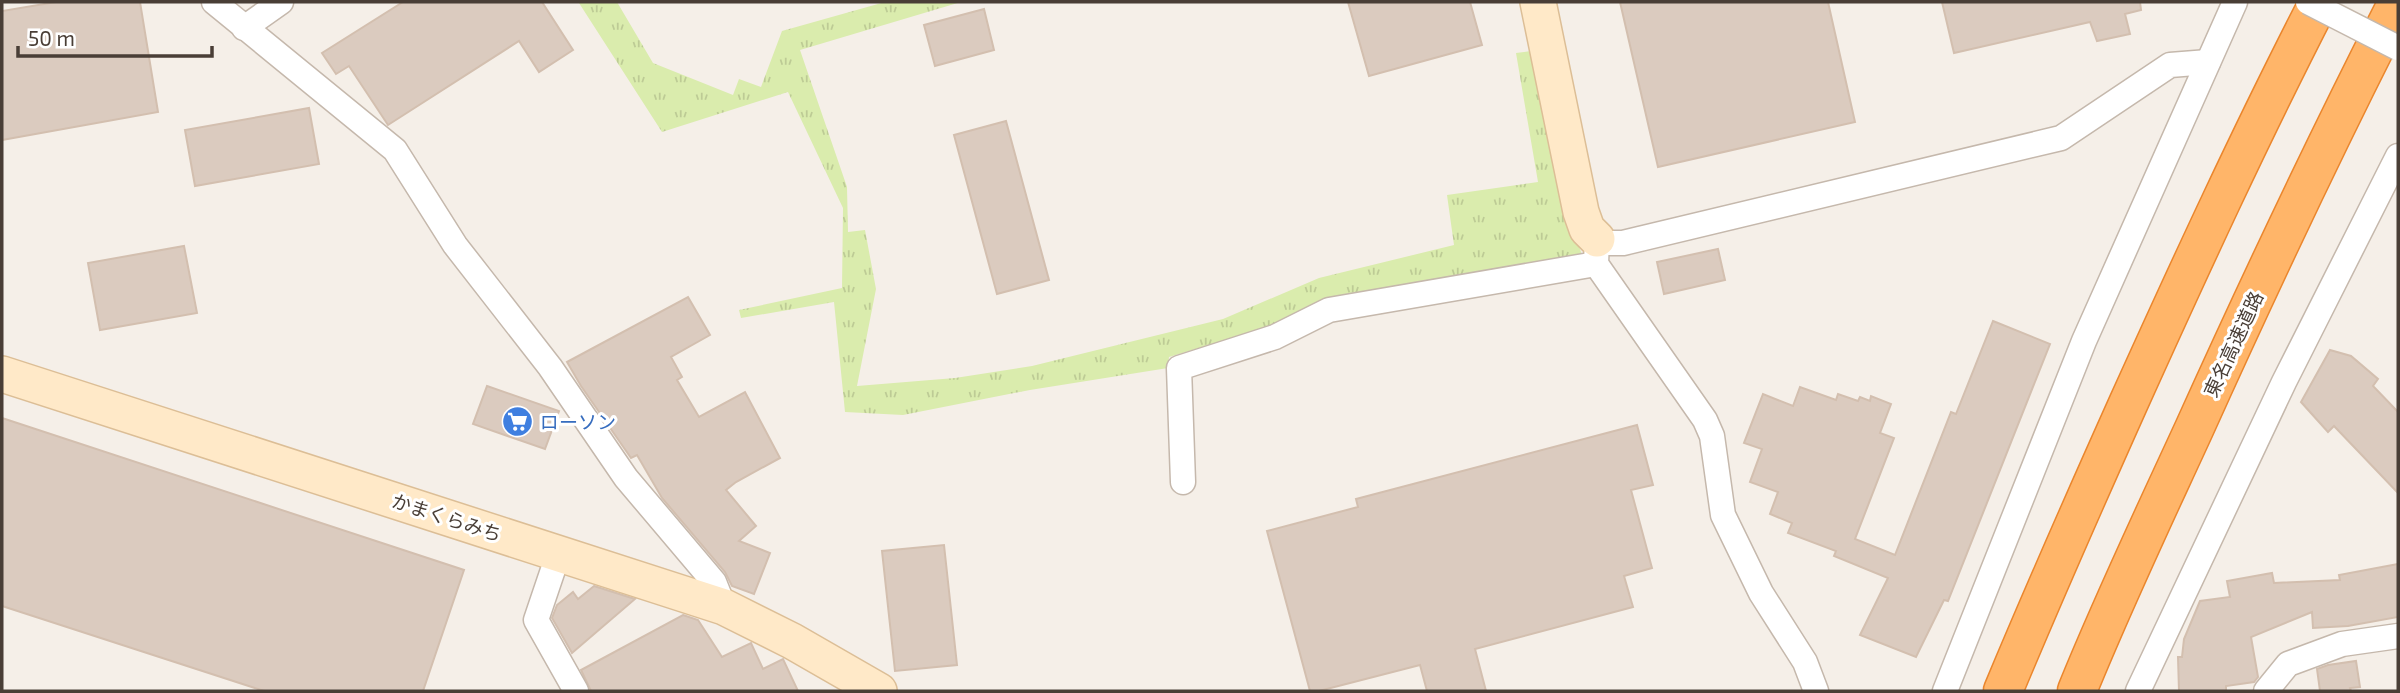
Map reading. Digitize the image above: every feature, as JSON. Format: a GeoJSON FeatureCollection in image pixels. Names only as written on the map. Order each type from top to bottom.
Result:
{"type":"FeatureCollection","features":[{"type":"Feature","properties":{"kind":"highway"},"geometry":{"type":"LineString","coordinates":[[2003,691],[2043,594],[2167,316],[2319,2]]}},
{"type":"Feature","properties":{"kind":"highway","name":"東名高速道路"},"geometry":{"type":"LineString","coordinates":[[2077,691],[2104,625],[2234,341],[2398,2]]}},
{"type":"Feature","properties":{"kind":"main road"},"geometry":{"type":"LineString","coordinates":[[1538,2],[1581,212],[1597,251]]}},
{"type":"Feature","properties":{"kind":"main road","name":"かまくらみち"},"geometry":{"type":"LineString","coordinates":[[2,374],[724,607],[792,640],[879,691]]}},
{"type":"Feature","properties":{"kind":"street"},"geometry":{"type":"LineString","coordinates":[[214,2],[395,150],[455,245],[550,367],[626,478],[714,582],[724,607]]}},
{"type":"Feature","properties":{"kind":"street"},"geometry":{"type":"LineString","coordinates":[[244,28],[281,2]]}},
{"type":"Feature","properties":{"kind":"street"},"geometry":{"type":"LineString","coordinates":[[1945,691],[2084,341],[2235,2]]}},
{"type":"Feature","properties":{"kind":"street"},"geometry":{"type":"LineString","coordinates":[[2308,2],[2398,48]]}},
{"type":"Feature","properties":{"kind":"street"},"geometry":{"type":"LineString","coordinates":[[1183,482],[1179,368],[1275,337],[1329,310],[1597,251],[1609,243],[1623,243],[2061,138],[2170,65],[2207,62]]}},
{"type":"Feature","properties":{"kind":"street"},"geometry":{"type":"LineString","coordinates":[[2138,691],[2284,382],[2398,156]]}},
{"type":"Feature","properties":{"kind":"street"},"geometry":{"type":"LineString","coordinates":[[1597,251],[1705,420],[1712,436],[1723,515],[1761,593],[1805,662],[1816,691]]}},
{"type":"Feature","properties":{"kind":"street"},"geometry":{"type":"LineString","coordinates":[[559,552],[536,620],[576,691]]}},
{"type":"Feature","properties":{"kind":"street"},"geometry":{"type":"LineString","coordinates":[[2266,691],[2288,664],[2342,644],[2398,636]]}},
{"type":"Feature","properties":{"kind":"green space"},"geometry":{"type":"Polygon","coordinates":[[[617,2],[653,63],[733,95],[739,79],[761,87],[782,31],[885,2],[961,2],[800,50],[847,187],[848,232],[865,230],[876,289],[857,386],[955,378],[1032,366],[1223,319],[1319,278],[1454,245],[1447,195],[1538,182],[1516,53],[1538,50],[1565,206],[1582,255],[1269,327],[1169,357],[1168,368],[1030,390],[903,415],[845,412],[834,302],[741,318],[739,310],[842,288],[843,208],[788,92],[662,132],[579,3],[617,2]]]}},
{"type":"Feature","properties":{"kind":"building"},"geometry":{"type":"Polygon","coordinates":[[[56,2],[140,2],[158,112],[2,140],[2,11],[56,2]]]}},
{"type":"Feature","properties":{"kind":"building"},"geometry":{"type":"Polygon","coordinates":[[[403,2],[542,2],[573,50],[539,72],[519,41],[388,125],[349,66],[336,74],[322,53],[403,2]]]}},
{"type":"Feature","properties":{"kind":"building"},"geometry":{"type":"Polygon","coordinates":[[[1348,2],[1470,2],[1482,45],[1369,76],[1348,2]]]}},
{"type":"Feature","properties":{"kind":"building"},"geometry":{"type":"Polygon","coordinates":[[[1620,2],[1828,2],[1855,122],[1658,167],[1620,2]]]}},
{"type":"Feature","properties":{"kind":"building"},"geometry":{"type":"Polygon","coordinates":[[[1942,2],[2140,2],[2141,10],[2125,14],[2130,34],[2097,41],[2090,22],[1954,53],[1942,2]]]}},
{"type":"Feature","properties":{"kind":"building"},"geometry":{"type":"Polygon","coordinates":[[[984,9],[994,50],[935,66],[924,25],[984,9]]]}},
{"type":"Feature","properties":{"kind":"building"},"geometry":{"type":"Polygon","coordinates":[[[309,108],[319,164],[195,186],[185,130],[309,108]]]}},
{"type":"Feature","properties":{"kind":"building"},"geometry":{"type":"Polygon","coordinates":[[[1006,121],[1049,280],[997,294],[954,135],[1006,121]]]}},
{"type":"Feature","properties":{"kind":"building"},"geometry":{"type":"Polygon","coordinates":[[[184,246],[197,313],[100,330],[88,263],[184,246]]]}},
{"type":"Feature","properties":{"kind":"building"},"geometry":{"type":"Polygon","coordinates":[[[1718,249],[1725,280],[1664,294],[1657,262],[1718,249]]]}},
{"type":"Feature","properties":{"kind":"building"},"geometry":{"type":"Polygon","coordinates":[[[688,297],[710,335],[671,357],[682,377],[677,380],[699,417],[745,392],[780,458],[726,490],[756,526],[739,541],[770,553],[754,594],[732,586],[725,572],[662,498],[637,455],[631,458],[567,362],[688,297]]]}},
{"type":"Feature","properties":{"kind":"building"},"geometry":{"type":"Polygon","coordinates":[[[1993,321],[2050,344],[1948,601],[1944,600],[1916,657],[1860,635],[1888,578],[1834,556],[1836,551],[1788,533],[1792,523],[1770,514],[1778,492],[1750,482],[1762,449],[1744,443],[1763,394],[1793,406],[1800,387],[1836,400],[1838,394],[1858,401],[1860,397],[1870,401],[1871,396],[1891,404],[1880,433],[1894,438],[1855,539],[1895,555],[1951,412],[1956,414],[1993,321]]]}},
{"type":"Feature","properties":{"kind":"building"},"geometry":{"type":"Polygon","coordinates":[[[2330,350],[2351,356],[2378,379],[2373,386],[2398,412],[2398,493],[2334,426],[2328,432],[2301,402],[2330,350]]]}},
{"type":"Feature","properties":{"kind":"building"},"geometry":{"type":"Polygon","coordinates":[[[487,386],[559,411],[545,449],[473,424],[487,386]]]}},
{"type":"Feature","properties":{"kind":"building"},"geometry":{"type":"Polygon","coordinates":[[[2,418],[464,570],[423,691],[264,691],[2,606],[2,418]]]}},
{"type":"Feature","properties":{"kind":"building"},"geometry":{"type":"Polygon","coordinates":[[[1637,425],[1653,485],[1631,490],[1652,568],[1624,576],[1633,607],[1475,649],[1486,691],[1427,691],[1420,665],[1310,691],[1267,531],[1358,507],[1356,499],[1637,425]]]}},
{"type":"Feature","properties":{"kind":"building"},"geometry":{"type":"Polygon","coordinates":[[[944,545],[957,665],[895,671],[882,551],[944,545]]]}},
{"type":"Feature","properties":{"kind":"building"},"geometry":{"type":"Polygon","coordinates":[[[2398,564],[2398,617],[2348,626],[2313,628],[2312,612],[2251,637],[2258,677],[2254,682],[2226,686],[2226,691],[2179,691],[2178,657],[2182,657],[2184,639],[2200,601],[2230,597],[2227,581],[2272,573],[2274,583],[2340,580],[2339,575],[2398,564]]]}},
{"type":"Feature","properties":{"kind":"building"},"geometry":{"type":"Polygon","coordinates":[[[594,586],[635,599],[572,653],[552,618],[557,605],[573,592],[578,599],[594,586]]]}},
{"type":"Feature","properties":{"kind":"building"},"geometry":{"type":"Polygon","coordinates":[[[683,615],[698,620],[722,657],[751,643],[763,669],[783,659],[798,691],[591,691],[581,670],[683,615]]]}},
{"type":"Feature","properties":{"kind":"building"},"geometry":{"type":"Polygon","coordinates":[[[2356,661],[2360,687],[2350,688],[2351,691],[2320,691],[2317,669],[2356,661]]]}},
{"type":"Feature","properties":{"kind":"place","name":"ローソン"},"geometry":{"type":"Point","coordinates":[517,421]}}]}
